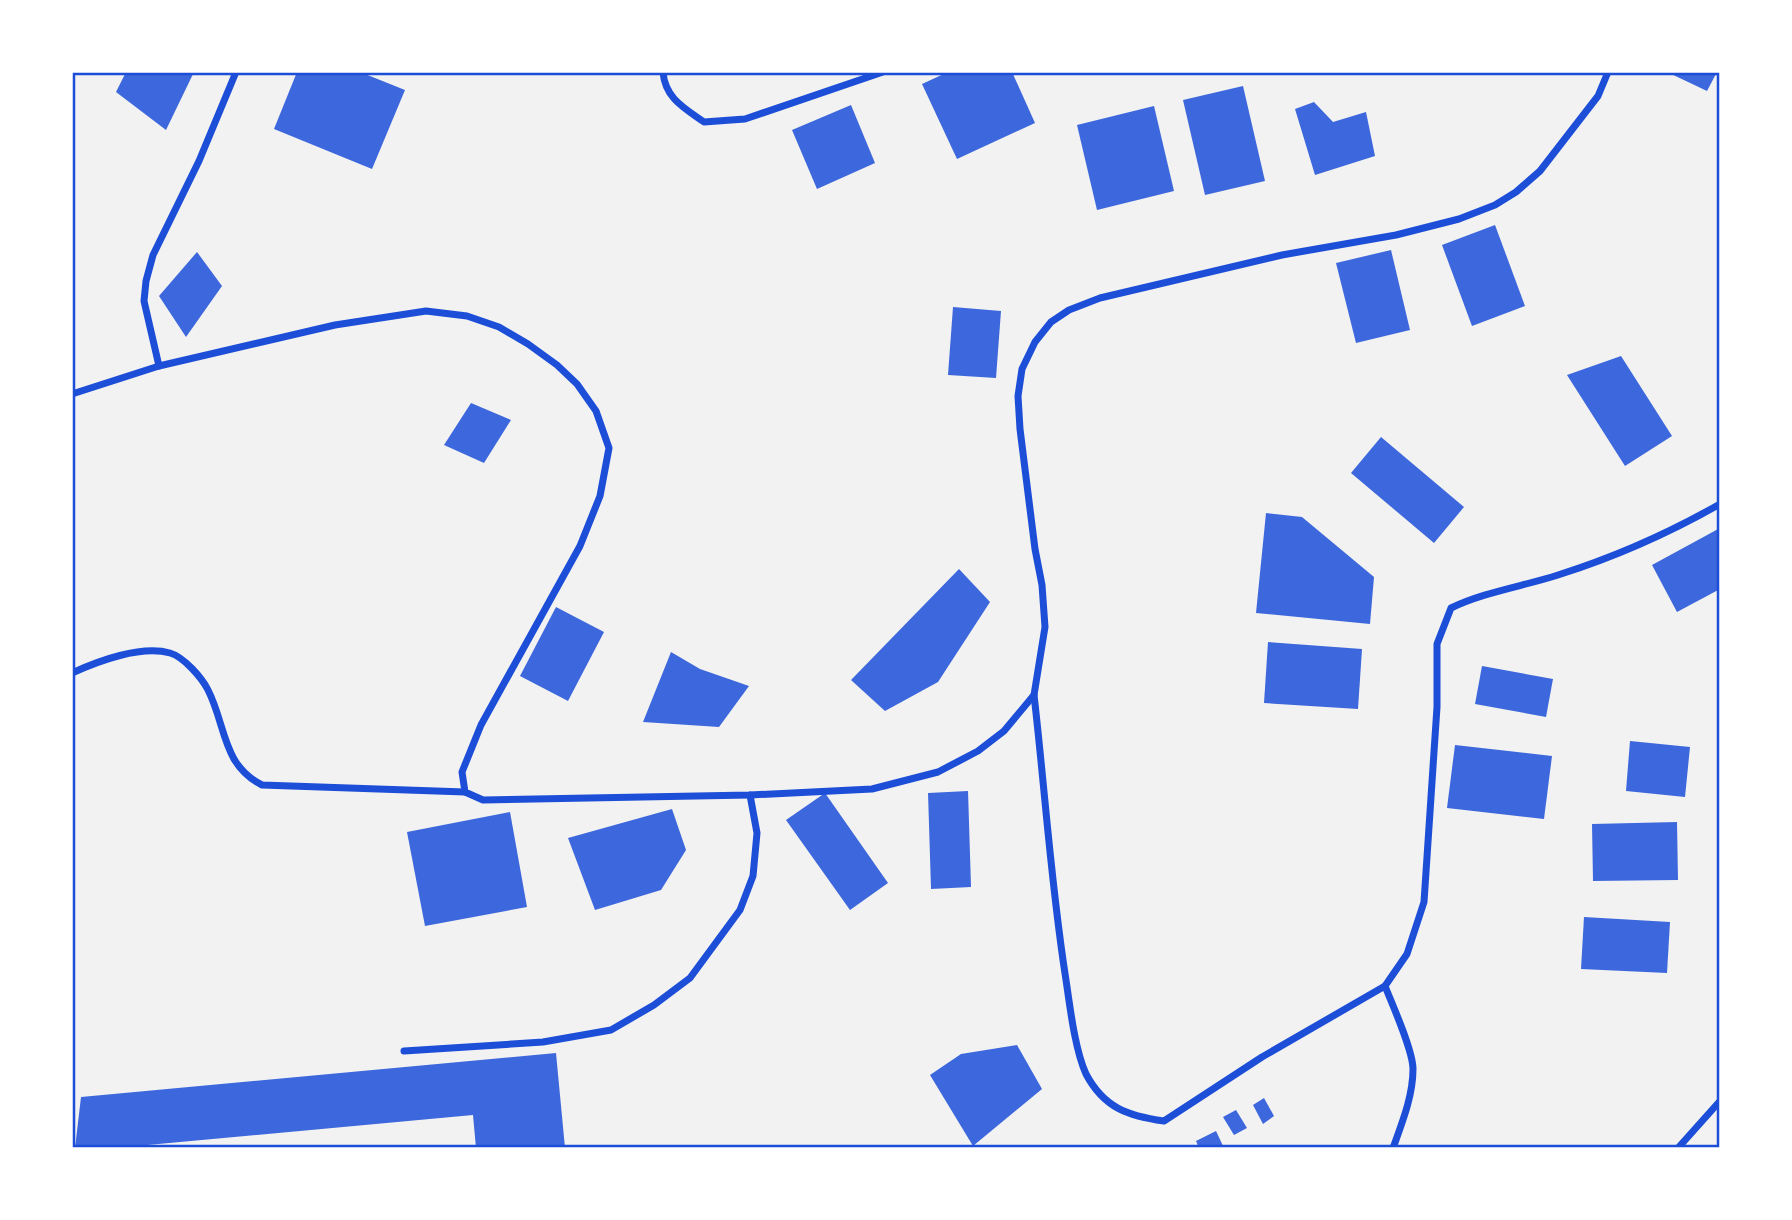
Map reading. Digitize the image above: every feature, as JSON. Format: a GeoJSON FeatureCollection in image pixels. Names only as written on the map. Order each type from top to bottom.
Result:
{"type":"FeatureCollection","features":[{"type":"Feature","properties":{"kind":"street"},"geometry":{"type":"LineString","coordinates":[[159,366],[144,301],[146,281],[153,255],[199,161],[236,72]]}},
{"type":"Feature","properties":{"kind":"street"},"geometry":{"type":"LineString","coordinates":[[663,72],[664,87],[677,102],[704,122],[745,119],[883,72]]}},
{"type":"Feature","properties":{"kind":"street"},"geometry":{"type":"LineString","coordinates":[[1608,72],[1598,96],[1548,162],[1516,192],[1495,205],[1459,219],[1396,235],[1282,256],[1100,298],[1069,310],[1051,322],[1035,342],[1022,369],[1018,396],[1045,627],[1034,695],[1054,887],[1073,1024],[1086,1073],[1109,1104],[1126,1114],[1164,1121],[1262,1057],[1385,986],[1407,954],[1424,902],[1437,707],[1437,644],[1451,608],[1469,600],[1561,574],[1678,528],[1720,504]]}},
{"type":"Feature","properties":{"kind":"street"},"geometry":{"type":"LineString","coordinates":[[72,394],[159,366],[335,326],[426,311],[467,316],[499,327],[557,365],[577,384],[596,411],[609,448],[600,496],[580,546],[481,725],[462,772],[465,792]]}},
{"type":"Feature","properties":{"kind":"street"},"geometry":{"type":"LineString","coordinates":[[72,673],[97,662],[145,652],[172,653],[189,667],[207,689],[238,767],[248,778],[262,785],[465,792],[482,800],[750,795],[872,789],[938,772],[987,744],[1004,731],[1034,695]]}},
{"type":"Feature","properties":{"kind":"street"},"geometry":{"type":"LineString","coordinates":[[404,1051],[543,1042],[611,1030],[654,1005],[690,978],[740,910],[753,876],[757,833],[750,795]]}},
{"type":"Feature","properties":{"kind":"street"},"geometry":{"type":"LineString","coordinates":[[1385,986],[1413,1067],[1406,1113],[1393,1148]]}},
{"type":"Feature","properties":{"kind":"street"},"geometry":{"type":"LineString","coordinates":[[1678,1148],[1720,1101]]}},
{"type":"Feature","properties":{"kind":"building"},"geometry":{"type":"Polygon","coordinates":[[[126,72],[194,72],[166,130],[116,92],[126,72]]]}},
{"type":"Feature","properties":{"kind":"building"},"geometry":{"type":"Polygon","coordinates":[[[297,72],[360,72],[405,90],[372,169],[274,129],[297,72]]]}},
{"type":"Feature","properties":{"kind":"building"},"geometry":{"type":"Polygon","coordinates":[[[948,72],[1012,72],[1035,123],[957,159],[922,84],[948,72]]]}},
{"type":"Feature","properties":{"kind":"building"},"geometry":{"type":"Polygon","coordinates":[[[1667,72],[1717,72],[1707,91],[1667,72]]]}},
{"type":"Feature","properties":{"kind":"building"},"geometry":{"type":"Polygon","coordinates":[[[1243,86],[1265,181],[1205,195],[1183,100],[1243,86]]]}},
{"type":"Feature","properties":{"kind":"building"},"geometry":{"type":"Polygon","coordinates":[[[1314,102],[1333,122],[1366,112],[1375,156],[1315,175],[1295,109],[1314,102]]]}},
{"type":"Feature","properties":{"kind":"building"},"geometry":{"type":"Polygon","coordinates":[[[851,105],[875,163],[817,189],[792,130],[851,105]]]}},
{"type":"Feature","properties":{"kind":"building"},"geometry":{"type":"Polygon","coordinates":[[[1154,106],[1174,191],[1097,210],[1077,125],[1154,106]]]}},
{"type":"Feature","properties":{"kind":"building"},"geometry":{"type":"Polygon","coordinates":[[[1495,225],[1525,306],[1472,326],[1442,245],[1495,225]]]}},
{"type":"Feature","properties":{"kind":"building"},"geometry":{"type":"Polygon","coordinates":[[[1391,250],[1410,330],[1356,343],[1336,263],[1391,250]]]}},
{"type":"Feature","properties":{"kind":"building"},"geometry":{"type":"Polygon","coordinates":[[[197,252],[222,286],[186,337],[159,296],[197,252]]]}},
{"type":"Feature","properties":{"kind":"building"},"geometry":{"type":"Polygon","coordinates":[[[953,307],[1001,311],[996,378],[948,375],[953,307]]]}},
{"type":"Feature","properties":{"kind":"building"},"geometry":{"type":"Polygon","coordinates":[[[1621,356],[1672,436],[1625,466],[1567,375],[1621,356]]]}},
{"type":"Feature","properties":{"kind":"building"},"geometry":{"type":"Polygon","coordinates":[[[471,403],[511,420],[484,463],[444,445],[471,403]]]}},
{"type":"Feature","properties":{"kind":"building"},"geometry":{"type":"Polygon","coordinates":[[[1381,437],[1464,507],[1434,543],[1351,473],[1381,437]]]}},
{"type":"Feature","properties":{"kind":"building"},"geometry":{"type":"Polygon","coordinates":[[[1266,513],[1302,517],[1374,577],[1370,624],[1256,613],[1266,513]]]}},
{"type":"Feature","properties":{"kind":"building"},"geometry":{"type":"Polygon","coordinates":[[[1720,528],[1720,589],[1677,612],[1652,565],[1720,528]]]}},
{"type":"Feature","properties":{"kind":"building"},"geometry":{"type":"Polygon","coordinates":[[[959,569],[990,602],[938,682],[885,711],[851,680],[959,569]]]}},
{"type":"Feature","properties":{"kind":"building"},"geometry":{"type":"Polygon","coordinates":[[[556,607],[604,632],[568,701],[520,676],[556,607]]]}},
{"type":"Feature","properties":{"kind":"building"},"geometry":{"type":"Polygon","coordinates":[[[1268,642],[1362,649],[1358,709],[1264,703],[1268,642]]]}},
{"type":"Feature","properties":{"kind":"building"},"geometry":{"type":"Polygon","coordinates":[[[671,652],[700,669],[749,686],[719,727],[643,722],[671,652]]]}},
{"type":"Feature","properties":{"kind":"building"},"geometry":{"type":"Polygon","coordinates":[[[1482,666],[1553,679],[1546,717],[1475,704],[1482,666]]]}},
{"type":"Feature","properties":{"kind":"building"},"geometry":{"type":"Polygon","coordinates":[[[1630,741],[1690,747],[1685,797],[1626,791],[1630,741]]]}},
{"type":"Feature","properties":{"kind":"building"},"geometry":{"type":"Polygon","coordinates":[[[1455,745],[1552,756],[1544,819],[1447,808],[1455,745]]]}},
{"type":"Feature","properties":{"kind":"building"},"geometry":{"type":"Polygon","coordinates":[[[968,791],[971,887],[931,889],[928,793],[968,791]]]}},
{"type":"Feature","properties":{"kind":"building"},"geometry":{"type":"Polygon","coordinates":[[[825,793],[888,883],[850,910],[786,820],[825,793]]]}},
{"type":"Feature","properties":{"kind":"building"},"geometry":{"type":"Polygon","coordinates":[[[672,809],[686,850],[661,890],[595,910],[568,838],[672,809]]]}},
{"type":"Feature","properties":{"kind":"building"},"geometry":{"type":"Polygon","coordinates":[[[510,812],[527,907],[425,926],[407,832],[510,812]]]}},
{"type":"Feature","properties":{"kind":"building"},"geometry":{"type":"Polygon","coordinates":[[[1677,822],[1678,880],[1593,881],[1592,824],[1677,822]]]}},
{"type":"Feature","properties":{"kind":"building"},"geometry":{"type":"Polygon","coordinates":[[[1584,917],[1670,922],[1667,973],[1581,969],[1584,917]]]}},
{"type":"Feature","properties":{"kind":"building"},"geometry":{"type":"Polygon","coordinates":[[[1017,1045],[1042,1089],[973,1146],[930,1075],[961,1054],[1017,1045]]]}},
{"type":"Feature","properties":{"kind":"building"},"geometry":{"type":"Polygon","coordinates":[[[556,1053],[565,1148],[476,1148],[473,1115],[115,1148],[75,1148],[81,1097],[556,1053]]]}},
{"type":"Feature","properties":{"kind":"building"},"geometry":{"type":"Polygon","coordinates":[[[1264,1098],[1274,1116],[1263,1124],[1253,1105],[1264,1098]]]}},
{"type":"Feature","properties":{"kind":"building"},"geometry":{"type":"Polygon","coordinates":[[[1236,1110],[1247,1128],[1234,1135],[1223,1117],[1236,1110]]]}},
{"type":"Feature","properties":{"kind":"building"},"geometry":{"type":"Polygon","coordinates":[[[1216,1131],[1224,1148],[1199,1148],[1196,1141],[1216,1131]]]}}]}
